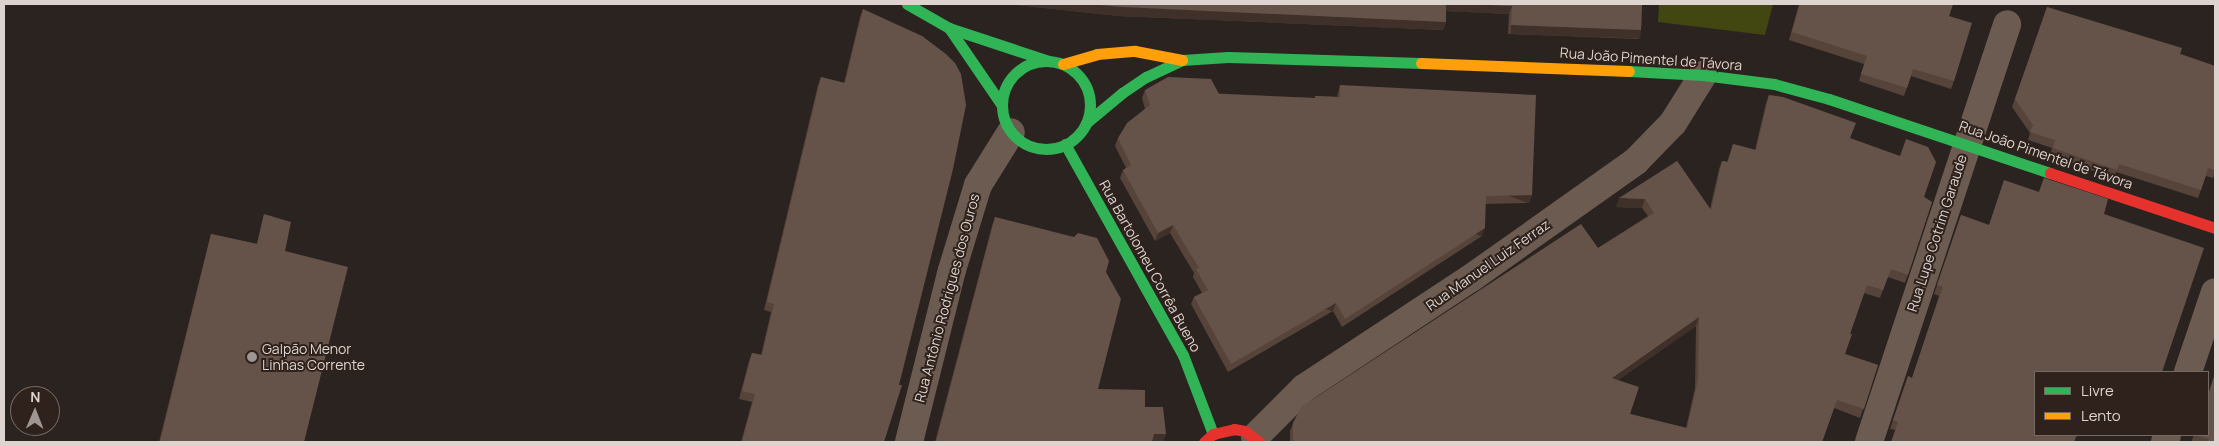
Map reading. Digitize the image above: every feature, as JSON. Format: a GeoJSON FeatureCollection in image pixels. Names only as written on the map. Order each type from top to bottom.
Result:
{"type":"FeatureCollection","features":[{"type":"Feature","properties":{"kind":"street"},"geometry":{"type":"LineString","coordinates":[[907,4],[949,28],[1063,64],[1075,72],[1084,83],[1088,96],[1089,110],[1086,123],[1077,135],[1065,144],[1051,148],[1036,148],[1022,142],[1011,132],[1004,118],[1002,104],[1004,90],[1017,72],[1035,62],[1049,61]]}},
{"type":"Feature","properties":{"kind":"street","name":"Rua Lupe Cotrim Garaude"},"geometry":{"type":"LineString","coordinates":[[1869,442],[2007,24]]}},
{"type":"Feature","properties":{"kind":"street"},"geometry":{"type":"LineString","coordinates":[[949,28],[1002,104]]}},
{"type":"Feature","properties":{"kind":"street","name":"Rua João Pimentel de Távora"},"geometry":{"type":"LineString","coordinates":[[1063,64],[1097,54],[1135,51],[1182,60],[1238,57],[1603,69],[1703,75],[1774,84],[1966,144],[2215,228]]}},
{"type":"Feature","properties":{"kind":"street","name":"Rua João Pimentel de Távora"},"geometry":{"type":"LineString","coordinates":[[1086,123],[1122,93],[1146,78],[1182,60]]}},
{"type":"Feature","properties":{"kind":"street","name":"Rua Manuel Luiz Ferraz"},"geometry":{"type":"LineString","coordinates":[[1256,440],[1304,388],[1471,278],[1636,161],[1674,123],[1703,75]]}},
{"type":"Feature","properties":{"kind":"street","name":"Rua Antônio Rodrigues dos Ouros"},"geometry":{"type":"LineString","coordinates":[[909,442],[952,270],[978,184],[1011,132]]}},
{"type":"Feature","properties":{"kind":"street","name":"Rua Bartolomeu Corrêa Bueno"},"geometry":{"type":"LineString","coordinates":[[1065,144],[1183,355],[1213,434]]}},
{"type":"Feature","properties":{"kind":"street"},"geometry":{"type":"LineString","coordinates":[[2188,371],[2215,292]]}},
{"type":"Feature","properties":{"kind":"street"},"geometry":{"type":"LineString","coordinates":[[1204,442],[1213,434],[1234,429],[1245,431],[1256,440]]}},
{"type":"Feature","properties":{"kind":"green space"},"geometry":{"type":"Polygon","coordinates":[[[1659,4],[1773,4],[1765,35],[1658,22],[1659,4]]]}},
{"type":"Feature","properties":{"kind":"building"},"geometry":{"type":"Polygon","coordinates":[[[1088,4],[1446,4],[1446,22],[1123,7],[1088,4]]]}},
{"type":"Feature","properties":{"kind":"building"},"geometry":{"type":"Polygon","coordinates":[[[1468,4],[1642,4],[1641,30],[1511,25],[1512,6],[1468,4]]]}},
{"type":"Feature","properties":{"kind":"building"},"geometry":{"type":"Polygon","coordinates":[[[1800,4],[1953,4],[1949,16],[1972,23],[1954,81],[1913,69],[1907,88],[1861,74],[1867,56],[1792,32],[1800,4]]]}},
{"type":"Feature","properties":{"kind":"building"},"geometry":{"type":"Polygon","coordinates":[[[2047,7],[2182,48],[2180,54],[2215,66],[2215,170],[2208,168],[2201,190],[2119,164],[2117,170],[2053,148],[2055,140],[2030,132],[2033,125],[2015,99],[2047,7]]]}},
{"type":"Feature","properties":{"kind":"building"},"geometry":{"type":"Polygon","coordinates":[[[863,9],[922,36],[946,54],[955,63],[961,74],[966,105],[953,169],[899,385],[902,385],[884,442],[742,442],[755,394],[742,391],[752,353],[762,355],[774,304],[767,302],[821,77],[845,83],[863,9]]]}},
{"type":"Feature","properties":{"kind":"building"},"geometry":{"type":"Polygon","coordinates":[[[1168,77],[1211,79],[1219,94],[1315,98],[1315,96],[1340,97],[1340,85],[1536,95],[1532,195],[1486,196],[1485,228],[1345,319],[1336,303],[1231,364],[1194,297],[1208,290],[1196,269],[1199,268],[1173,225],[1158,233],[1123,170],[1131,165],[1118,138],[1127,123],[1150,105],[1145,90],[1168,77]]]}},
{"type":"Feature","properties":{"kind":"building"},"geometry":{"type":"Polygon","coordinates":[[[1769,95],[1783,97],[1856,123],[1850,138],[1900,156],[1906,139],[1928,147],[1936,162],[1924,197],[1932,202],[1908,275],[1891,269],[1883,290],[1867,285],[1850,334],[1852,334],[1845,354],[1878,365],[1864,409],[1837,400],[1822,442],[1295,442],[1293,439],[1293,423],[1301,407],[1581,224],[1598,248],[1654,213],[1645,199],[1619,198],[1677,161],[1711,210],[1722,161],[1728,162],[1733,144],[1756,150],[1769,95]],[[1699,317],[1612,378],[1639,387],[1630,414],[1687,428],[1698,380],[1699,317]]]}},
{"type":"Feature","properties":{"kind":"building"},"geometry":{"type":"Polygon","coordinates":[[[2044,178],[2108,199],[2104,214],[2204,248],[2162,371],[2034,371],[2034,436],[2077,436],[2074,442],[1891,442],[1898,422],[1893,420],[1908,376],[1912,378],[1943,287],[1937,285],[1961,215],[1989,225],[2004,180],[2039,192],[2044,178]]]}},
{"type":"Feature","properties":{"kind":"building","name":"Galpão Menor Linhas Corrente"},"geometry":{"type":"Polygon","coordinates":[[[264,214],[291,222],[285,251],[348,267],[304,442],[160,442],[211,234],[257,244],[264,214]]]}},
{"type":"Feature","properties":{"kind":"building"},"geometry":{"type":"Polygon","coordinates":[[[995,217],[1074,237],[1078,233],[1097,238],[1109,261],[1106,272],[1121,299],[1098,389],[1145,390],[1145,407],[1163,407],[1166,434],[1154,434],[1152,442],[936,442],[995,217]]]}},
{"type":"Feature","properties":{"kind":"building"},"geometry":{"type":"Polygon","coordinates":[[[2215,373],[2215,442],[2207,442],[2209,439],[2200,436],[2209,436],[2209,392],[2215,373]]]}},
{"type":"Feature","properties":{"kind":"traffic: fast"},"geometry":{"type":"LineString","coordinates":[[907,4],[949,28],[1049,61]]}},
{"type":"Feature","properties":{"kind":"traffic: fast"},"geometry":{"type":"LineString","coordinates":[[949,28],[1001,104]]}},
{"type":"Feature","properties":{"kind":"traffic: fast"},"geometry":{"type":"LineString","coordinates":[[1086,123],[1122,93],[1146,77],[1182,60],[1228,57],[1421,63]]}},
{"type":"Feature","properties":{"kind":"traffic: fast"},"geometry":{"type":"LineString","coordinates":[[1046,61],[1063,65],[1077,74],[1086,88],[1090,105],[1086,122],[1077,136],[1063,145],[1046,149],[1029,145],[1015,136],[1006,122],[1002,105],[1006,88],[1015,74],[1029,65],[1046,61]]}},
{"type":"Feature","properties":{"kind":"traffic: fast"},"geometry":{"type":"LineString","coordinates":[[1629,71],[1703,75],[1774,84],[1829,99],[2050,173]]}},
{"type":"Feature","properties":{"kind":"traffic: fast"},"geometry":{"type":"LineString","coordinates":[[1065,144],[1183,355],[1213,434]]}},
{"type":"Feature","properties":{"kind":"traffic: slow"},"geometry":{"type":"LineString","coordinates":[[1063,64],[1097,54],[1135,51],[1182,60]]}},
{"type":"Feature","properties":{"kind":"traffic: slow"},"geometry":{"type":"LineString","coordinates":[[1421,63],[1629,71]]}},
{"type":"Feature","properties":{"kind":"traffic: jam"},"geometry":{"type":"LineString","coordinates":[[2050,173],[2215,228]]}},
{"type":"Feature","properties":{"kind":"traffic: jam"},"geometry":{"type":"LineString","coordinates":[[1204,442],[1213,434],[1234,429],[1245,431],[1259,442]]}},
{"type":"Feature","properties":{"kind":"place","name":"Galpão Menor Linhas Corrente"},"geometry":{"type":"Point","coordinates":[252,357]}}]}
